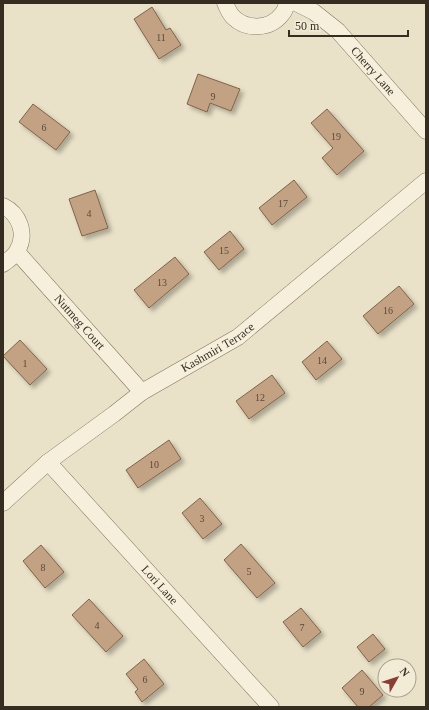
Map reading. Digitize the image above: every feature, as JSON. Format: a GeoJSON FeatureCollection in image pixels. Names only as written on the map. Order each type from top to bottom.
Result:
{"type":"FeatureCollection","features":[{"type":"Feature","properties":{"kind":"street"},"geometry":{"type":"LineString","coordinates":[[225,3],[231,16],[242,24],[255,27],[272,23],[283,14],[287,3]]}},
{"type":"Feature","properties":{"kind":"street","name":"Cherry Lane"},"geometry":{"type":"LineString","coordinates":[[296,3],[314,12],[338,31],[426,131]]}},
{"type":"Feature","properties":{"kind":"street","name":"Kashmiri Terrace"},"geometry":{"type":"LineString","coordinates":[[3,503],[48,462],[142,392],[238,337],[426,181]]}},
{"type":"Feature","properties":{"kind":"street"},"geometry":{"type":"LineString","coordinates":[[3,206],[15,215],[20,223],[22,238],[17,252],[11,259],[3,264]]}},
{"type":"Feature","properties":{"kind":"street","name":"Nutmeg Court"},"geometry":{"type":"LineString","coordinates":[[17,252],[142,392]]}},
{"type":"Feature","properties":{"kind":"street","name":"Lori Lane"},"geometry":{"type":"LineString","coordinates":[[48,462],[271,707]]}},
{"type":"Feature","properties":{"kind":"building"},"geometry":{"type":"Polygon","coordinates":[[[152,7],[166,30],[170,28],[181,45],[159,59],[134,19],[152,7]]]}},
{"type":"Feature","properties":{"kind":"building"},"geometry":{"type":"Polygon","coordinates":[[[198,74],[240,89],[231,111],[210,103],[207,112],[187,104],[198,74]]]}},
{"type":"Feature","properties":{"kind":"building"},"geometry":{"type":"Polygon","coordinates":[[[33,104],[70,132],[56,150],[19,122],[33,104]]]}},
{"type":"Feature","properties":{"kind":"building"},"geometry":{"type":"Polygon","coordinates":[[[327,109],[364,151],[337,175],[322,158],[333,148],[311,123],[327,109]]]}},
{"type":"Feature","properties":{"kind":"building"},"geometry":{"type":"Polygon","coordinates":[[[294,180],[307,197],[272,225],[259,208],[294,180]]]}},
{"type":"Feature","properties":{"kind":"building"},"geometry":{"type":"Polygon","coordinates":[[[95,190],[108,228],[82,236],[69,199],[95,190]]]}},
{"type":"Feature","properties":{"kind":"building"},"geometry":{"type":"Polygon","coordinates":[[[230,231],[244,249],[219,270],[204,252],[230,231]]]}},
{"type":"Feature","properties":{"kind":"building"},"geometry":{"type":"Polygon","coordinates":[[[175,257],[189,274],[149,308],[134,290],[175,257]]]}},
{"type":"Feature","properties":{"kind":"building"},"geometry":{"type":"Polygon","coordinates":[[[399,286],[414,304],[378,334],[363,316],[399,286]]]}},
{"type":"Feature","properties":{"kind":"building"},"geometry":{"type":"Polygon","coordinates":[[[20,340],[47,369],[30,385],[3,356],[20,340]]]}},
{"type":"Feature","properties":{"kind":"building"},"geometry":{"type":"Polygon","coordinates":[[[327,341],[342,359],[316,380],[302,362],[327,341]]]}},
{"type":"Feature","properties":{"kind":"building"},"geometry":{"type":"Polygon","coordinates":[[[272,375],[285,393],[249,419],[236,401],[272,375]]]}},
{"type":"Feature","properties":{"kind":"building"},"geometry":{"type":"Polygon","coordinates":[[[169,440],[181,459],[138,488],[126,470],[169,440]]]}},
{"type":"Feature","properties":{"kind":"building"},"geometry":{"type":"Polygon","coordinates":[[[200,498],[222,524],[203,539],[182,513],[200,498]]]}},
{"type":"Feature","properties":{"kind":"building"},"geometry":{"type":"Polygon","coordinates":[[[241,544],[275,583],[257,598],[224,560],[241,544]]]}},
{"type":"Feature","properties":{"kind":"building"},"geometry":{"type":"Polygon","coordinates":[[[41,545],[64,572],[45,588],[23,561],[41,545]]]}},
{"type":"Feature","properties":{"kind":"building"},"geometry":{"type":"Polygon","coordinates":[[[89,599],[123,636],[106,652],[72,615],[89,599]]]}},
{"type":"Feature","properties":{"kind":"building"},"geometry":{"type":"Polygon","coordinates":[[[301,608],[321,632],[303,647],[283,622],[301,608]]]}},
{"type":"Feature","properties":{"kind":"building"},"geometry":{"type":"Polygon","coordinates":[[[373,634],[385,649],[369,662],[357,647],[373,634]]]}},
{"type":"Feature","properties":{"kind":"building"},"geometry":{"type":"Polygon","coordinates":[[[144,659],[164,684],[142,702],[135,692],[138,689],[126,674],[144,659]]]}},
{"type":"Feature","properties":{"kind":"building"},"geometry":{"type":"Polygon","coordinates":[[[362,670],[377,688],[377,698],[380,698],[369,707],[358,707],[342,688],[362,670]]]}}]}
